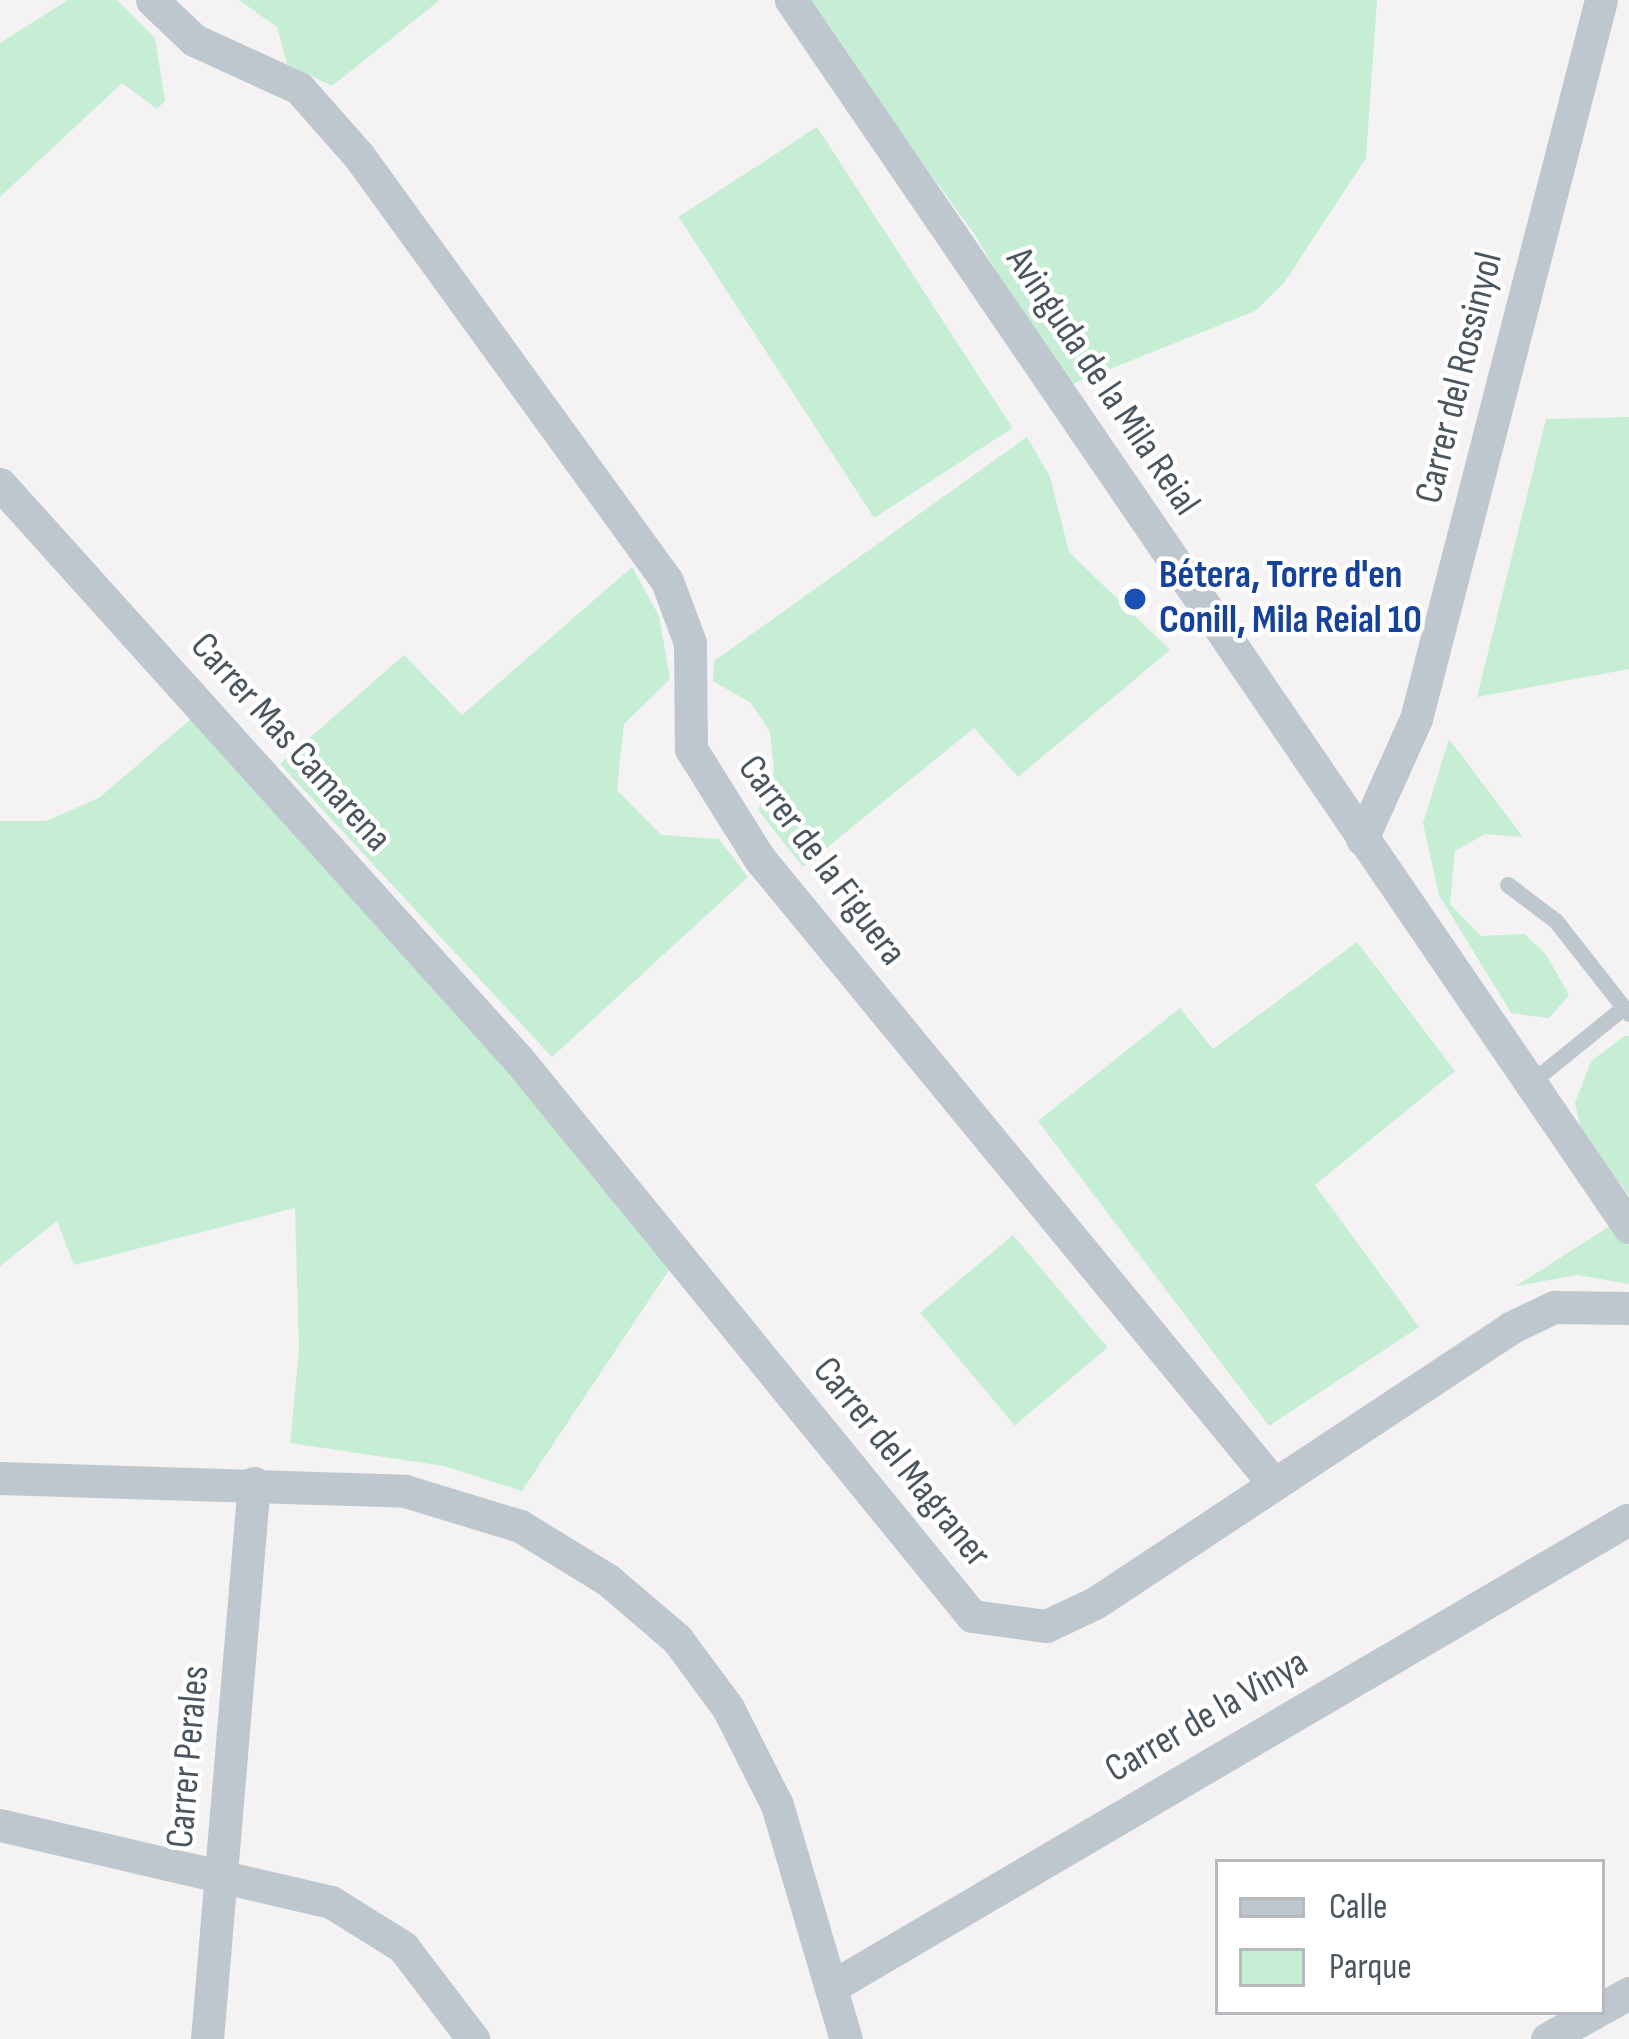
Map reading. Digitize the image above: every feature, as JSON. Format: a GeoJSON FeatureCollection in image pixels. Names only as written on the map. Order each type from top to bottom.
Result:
{"type":"FeatureCollection","features":[{"type":"Feature","properties":{"kind":"street","name":"Carrer de la Figuera"},"geometry":{"type":"LineString","coordinates":[[152,0],[194,40],[299,88],[359,156],[667,581],[690,644],[691,749],[759,858],[1274,1484]]}},
{"type":"Feature","properties":{"kind":"street","name":"Avinguda de la Mila Reial"},"geometry":{"type":"LineString","coordinates":[[791,0],[1629,1227]]}},
{"type":"Feature","properties":{"kind":"street","name":"Carrer del Rossinyol"},"geometry":{"type":"LineString","coordinates":[[1362,838],[1415,719],[1601,0]]}},
{"type":"Feature","properties":{"kind":"street","name":"Carrer Mas Camarena"},"geometry":{"type":"LineString","coordinates":[[0,484],[518,1059]]}},
{"type":"Feature","properties":{"kind":"street","name":"Carrer del Magraner"},"geometry":{"type":"LineString","coordinates":[[518,1059],[972,1616],[1046,1626],[1095,1603],[1510,1328],[1554,1306],[1629,1308]]}},
{"type":"Feature","properties":{"kind":"street"},"geometry":{"type":"LineString","coordinates":[[0,1478],[405,1491],[520,1526],[608,1580],[677,1639],[728,1708],[777,1805],[846,2039]]}},
{"type":"Feature","properties":{"kind":"street","name":"Carrer Perales"},"geometry":{"type":"LineString","coordinates":[[207,2039],[254,1483]]}},
{"type":"Feature","properties":{"kind":"street","name":"Carrer de la Vinya"},"geometry":{"type":"LineString","coordinates":[[831,1987],[1627,1520]]}},
{"type":"Feature","properties":{"kind":"street"},"geometry":{"type":"LineString","coordinates":[[0,1825],[221,1872],[331,1902],[403,1948],[473,2039]]}},
{"type":"Feature","properties":{"kind":"street"},"geometry":{"type":"LineString","coordinates":[[1547,2039],[1589,2015]]}},
{"type":"Feature","properties":{"kind":"lane"},"geometry":{"type":"LineString","coordinates":[[1508,886],[1556,921],[1626,1011],[1530,1085]]}},
{"type":"Feature","properties":{"kind":"green space"},"geometry":{"type":"Polygon","coordinates":[[[68,0],[117,0],[155,38],[165,101],[157,109],[122,83],[0,197],[0,43],[68,0]]]}},
{"type":"Feature","properties":{"kind":"green space"},"geometry":{"type":"Polygon","coordinates":[[[239,0],[440,0],[332,86],[287,64],[277,27],[239,0]]]}},
{"type":"Feature","properties":{"kind":"green space"},"geometry":{"type":"Polygon","coordinates":[[[804,0],[1377,0],[1366,158],[1284,283],[1255,311],[1065,387],[975,235],[804,0]]]}},
{"type":"Feature","properties":{"kind":"green space"},"geometry":{"type":"Polygon","coordinates":[[[817,127],[1013,428],[874,518],[679,217],[817,127]]]}},
{"type":"Feature","properties":{"kind":"green space"},"geometry":{"type":"Polygon","coordinates":[[[1629,417],[1629,669],[1477,697],[1546,419],[1629,417]]]}},
{"type":"Feature","properties":{"kind":"green space"},"geometry":{"type":"Polygon","coordinates":[[[1027,437],[1050,477],[1069,552],[1170,650],[1018,777],[974,728],[803,867],[758,810],[774,771],[770,732],[751,703],[713,681],[714,661],[1027,437]]]}},
{"type":"Feature","properties":{"kind":"green space"},"geometry":{"type":"Polygon","coordinates":[[[632,567],[659,616],[670,679],[624,724],[617,790],[661,835],[719,839],[748,877],[552,1057],[280,764],[404,655],[462,715],[632,567]]]}},
{"type":"Feature","properties":{"kind":"green space"},"geometry":{"type":"Polygon","coordinates":[[[191,719],[429,972],[671,1267],[522,1491],[444,1466],[290,1443],[299,1350],[295,1208],[74,1265],[57,1221],[0,1266],[0,821],[46,821],[99,798],[191,719]]]}},
{"type":"Feature","properties":{"kind":"green space"},"geometry":{"type":"Polygon","coordinates":[[[1449,739],[1523,837],[1485,834],[1455,851],[1450,904],[1481,936],[1524,934],[1545,953],[1569,995],[1549,1018],[1511,1013],[1439,895],[1423,823],[1449,739]]]}},
{"type":"Feature","properties":{"kind":"green space"},"geometry":{"type":"Polygon","coordinates":[[[1357,942],[1455,1071],[1315,1185],[1419,1327],[1269,1426],[1038,1121],[1180,1008],[1213,1049],[1357,942]]]}},
{"type":"Feature","properties":{"kind":"green space"},"geometry":{"type":"Polygon","coordinates":[[[1629,1036],[1629,1195],[1582,1134],[1575,1103],[1591,1061],[1629,1036]]]}},
{"type":"Feature","properties":{"kind":"green space"},"geometry":{"type":"Polygon","coordinates":[[[1610,1226],[1629,1245],[1629,1284],[1577,1275],[1516,1286],[1610,1226]]]}},
{"type":"Feature","properties":{"kind":"green space"},"geometry":{"type":"Polygon","coordinates":[[[1013,1235],[1107,1348],[1015,1425],[920,1313],[1013,1235]]]}},
{"type":"Feature","properties":{"kind":"place","name":"Bétera, Torre d'en Conill, Mila Reial 10"},"geometry":{"type":"Point","coordinates":[1135,599]}}]}
